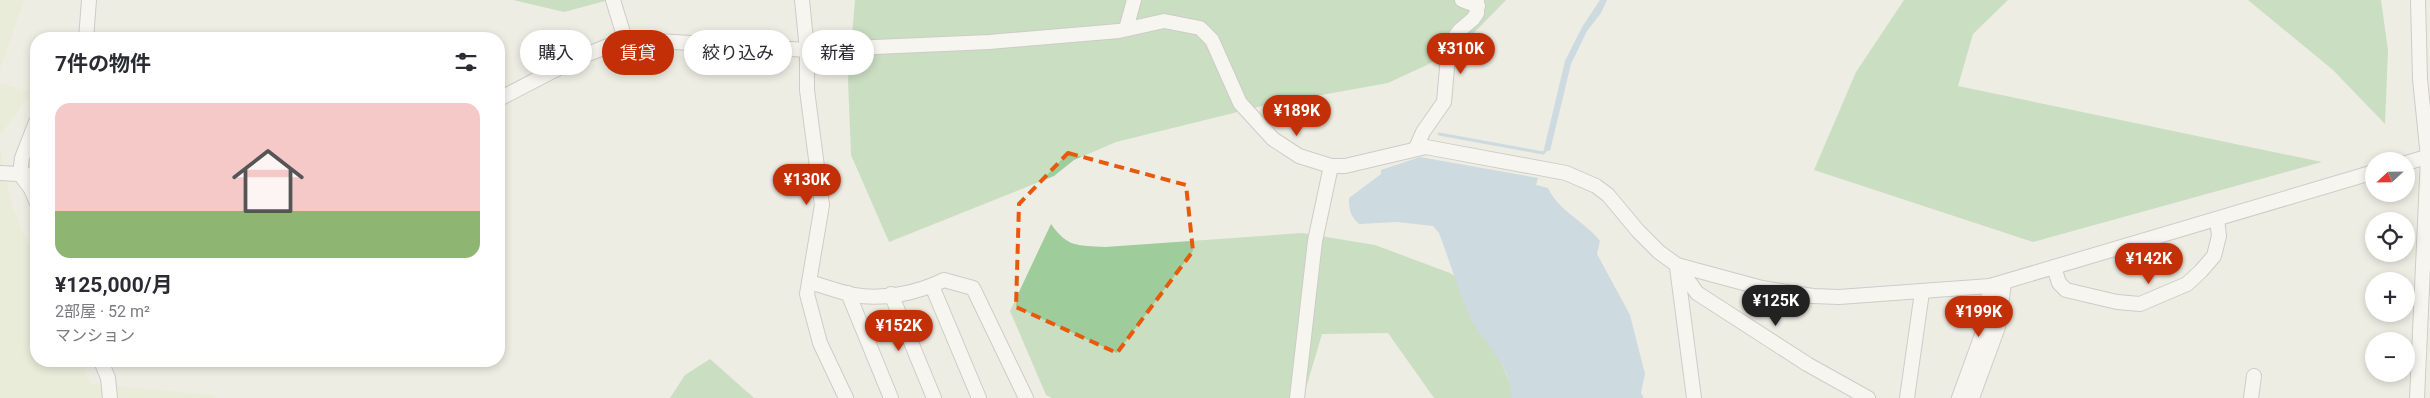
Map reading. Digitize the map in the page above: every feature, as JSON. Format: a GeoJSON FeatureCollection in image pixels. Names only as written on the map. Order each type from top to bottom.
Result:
{"type":"FeatureCollection","features":[{"type":"Feature","properties":{"kind":"street"},"geometry":{"type":"LineString","coordinates":[[87,32],[89,0]]}},
{"type":"Feature","properties":{"kind":"street"},"geometry":{"type":"LineString","coordinates":[[613,0],[623,30]]}},
{"type":"Feature","properties":{"kind":"street"},"geometry":{"type":"LineString","coordinates":[[802,0],[805,30]]}},
{"type":"Feature","properties":{"kind":"street"},"geometry":{"type":"LineString","coordinates":[[1126,29],[1134,0]]}},
{"type":"Feature","properties":{"kind":"street"},"geometry":{"type":"LineString","coordinates":[[1416,148],[1423,132],[1444,102],[1449,45],[1460,30],[1473,20],[1478,3],[1462,0]]}},
{"type":"Feature","properties":{"kind":"street"},"geometry":{"type":"LineString","coordinates":[[2417,398],[2425,341],[2429,157],[2420,80],[2425,28],[2418,0]]}},
{"type":"Feature","properties":{"kind":"street"},"geometry":{"type":"LineString","coordinates":[[874,47],[990,42],[1126,29],[1164,21],[1200,28],[1212,40],[1240,103],[1273,139],[1299,156],[1331,166],[1371,162],[1416,148],[1437,148],[1566,173],[1583,180],[1608,195],[1658,252],[1677,265],[1762,288],[1813,296],[1855,296],[1922,292],[2004,283],[2365,175]]}},
{"type":"Feature","properties":{"kind":"street"},"geometry":{"type":"LineString","coordinates":[[674,42],[802,50]]}},
{"type":"Feature","properties":{"kind":"street"},"geometry":{"type":"LineString","coordinates":[[505,96],[576,59],[602,49]]}},
{"type":"Feature","properties":{"kind":"street"},"geometry":{"type":"LineString","coordinates":[[807,75],[807,90],[822,205],[807,294],[820,343],[846,398]]}},
{"type":"Feature","properties":{"kind":"street"},"geometry":{"type":"LineString","coordinates":[[30,137],[22,158],[20,174],[30,188]]}},
{"type":"Feature","properties":{"kind":"street"},"geometry":{"type":"LineString","coordinates":[[2415,161],[2429,157]]}},
{"type":"Feature","properties":{"kind":"street"},"geometry":{"type":"LineString","coordinates":[[1297,398],[1314,241],[1331,166]]}},
{"type":"Feature","properties":{"kind":"street"},"geometry":{"type":"LineString","coordinates":[[0,173],[30,175]]}},
{"type":"Feature","properties":{"kind":"street"},"geometry":{"type":"LineString","coordinates":[[2054,267],[2059,283],[2066,290],[2117,302],[2140,304],[2187,284],[2201,271],[2214,256],[2219,236],[2217,219]]}},
{"type":"Feature","properties":{"kind":"street"},"geometry":{"type":"LineString","coordinates":[[1677,265],[1694,398]]}},
{"type":"Feature","properties":{"kind":"street"},"geometry":{"type":"LineString","coordinates":[[1677,265],[1697,293],[1808,364],[1868,398]]}},
{"type":"Feature","properties":{"kind":"street"},"geometry":{"type":"LineString","coordinates":[[809,282],[855,295],[891,294],[925,290],[944,280],[973,288],[1024,397]]}},
{"type":"Feature","properties":{"kind":"street"},"geometry":{"type":"LineString","coordinates":[[1972,398],[1998,327],[2004,283]]}},
{"type":"Feature","properties":{"kind":"street"},"geometry":{"type":"LineString","coordinates":[[932,286],[979,398]]}},
{"type":"Feature","properties":{"kind":"street"},"geometry":{"type":"LineString","coordinates":[[1959,398],[1983,332],[1990,286]]}},
{"type":"Feature","properties":{"kind":"street"},"geometry":{"type":"LineString","coordinates":[[1907,398],[1922,292]]}},
{"type":"Feature","properties":{"kind":"street"},"geometry":{"type":"LineString","coordinates":[[848,293],[891,398]]}},
{"type":"Feature","properties":{"kind":"street"},"geometry":{"type":"LineString","coordinates":[[891,294],[934,398]]}},
{"type":"Feature","properties":{"kind":"street"},"geometry":{"type":"LineString","coordinates":[[103,367],[108,378],[110,398]]}},
{"type":"Feature","properties":{"kind":"street"},"geometry":{"type":"LineString","coordinates":[[2251,398],[2254,376]]}},
{"type":"Feature","properties":{"kind":"highlighted area"},"geometry":{"type":"Polygon","coordinates":[[[1068,153],[1186,185],[1193,251],[1117,353],[1016,307],[1019,204],[1068,153]]]}},
{"type":"Feature","properties":{"kind":"green space"},"geometry":{"type":"Polygon","coordinates":[[[0,0],[24,0],[0,70],[0,0]]]}},
{"type":"Feature","properties":{"kind":"green space"},"geometry":{"type":"Polygon","coordinates":[[[513,0],[609,0],[564,12],[513,0]]]}},
{"type":"Feature","properties":{"kind":"green space"},"geometry":{"type":"Polygon","coordinates":[[[855,0],[1506,0],[1468,39],[1429,64],[1388,83],[1266,105],[1116,142],[1074,160],[1054,176],[889,242],[851,155],[849,75],[874,75],[874,30],[852,30],[855,0]]]}},
{"type":"Feature","properties":{"kind":"green space"},"geometry":{"type":"Polygon","coordinates":[[[1904,0],[2008,0],[1973,34],[1958,86],[2322,162],[2033,242],[1814,170],[1856,72],[1904,0]]]}},
{"type":"Feature","properties":{"kind":"green space"},"geometry":{"type":"Polygon","coordinates":[[[2248,0],[2381,0],[2388,50],[2385,124],[2333,70],[2248,0]]]}},
{"type":"Feature","properties":{"kind":"green space"},"geometry":{"type":"Polygon","coordinates":[[[0,83],[30,91],[30,96],[0,135],[0,83]]]}},
{"type":"Feature","properties":{"kind":"green space"},"geometry":{"type":"Polygon","coordinates":[[[0,148],[12,206],[30,247],[30,367],[83,367],[91,384],[216,395],[215,398],[0,398],[0,148]]]}},
{"type":"Feature","properties":{"kind":"green space"},"geometry":{"type":"Polygon","coordinates":[[[1051,224],[1057,232],[1074,244],[1105,247],[1302,233],[1375,245],[1450,273],[1466,283],[1514,392],[1512,398],[1434,398],[1388,333],[1322,334],[1303,398],[1052,398],[1046,395],[1010,311],[1051,224]]]}},
{"type":"Feature","properties":{"kind":"green space"},"geometry":{"type":"Polygon","coordinates":[[[710,359],[754,398],[670,398],[685,375],[710,359]]]}},
{"type":"Feature","properties":{"kind":"water"},"geometry":{"type":"Polygon","coordinates":[[[1600,0],[1607,0],[1601,13],[1587,31],[1571,64],[1550,151],[1544,149],[1565,61],[1582,27],[1600,0]]]}},
{"type":"Feature","properties":{"kind":"water"},"geometry":{"type":"Polygon","coordinates":[[[1420,157],[1538,178],[1536,185],[1548,188],[1565,210],[1594,234],[1600,241],[1597,254],[1630,315],[1645,374],[1641,393],[1644,398],[1512,398],[1507,374],[1468,313],[1439,233],[1433,226],[1397,222],[1359,224],[1351,212],[1349,198],[1381,174],[1381,170],[1420,157]]]}},
{"type":"Feature","properties":{"kind":"waterway"},"geometry":{"type":"LineString","coordinates":[[1439,134],[1543,153],[1548,148]]}}]}
